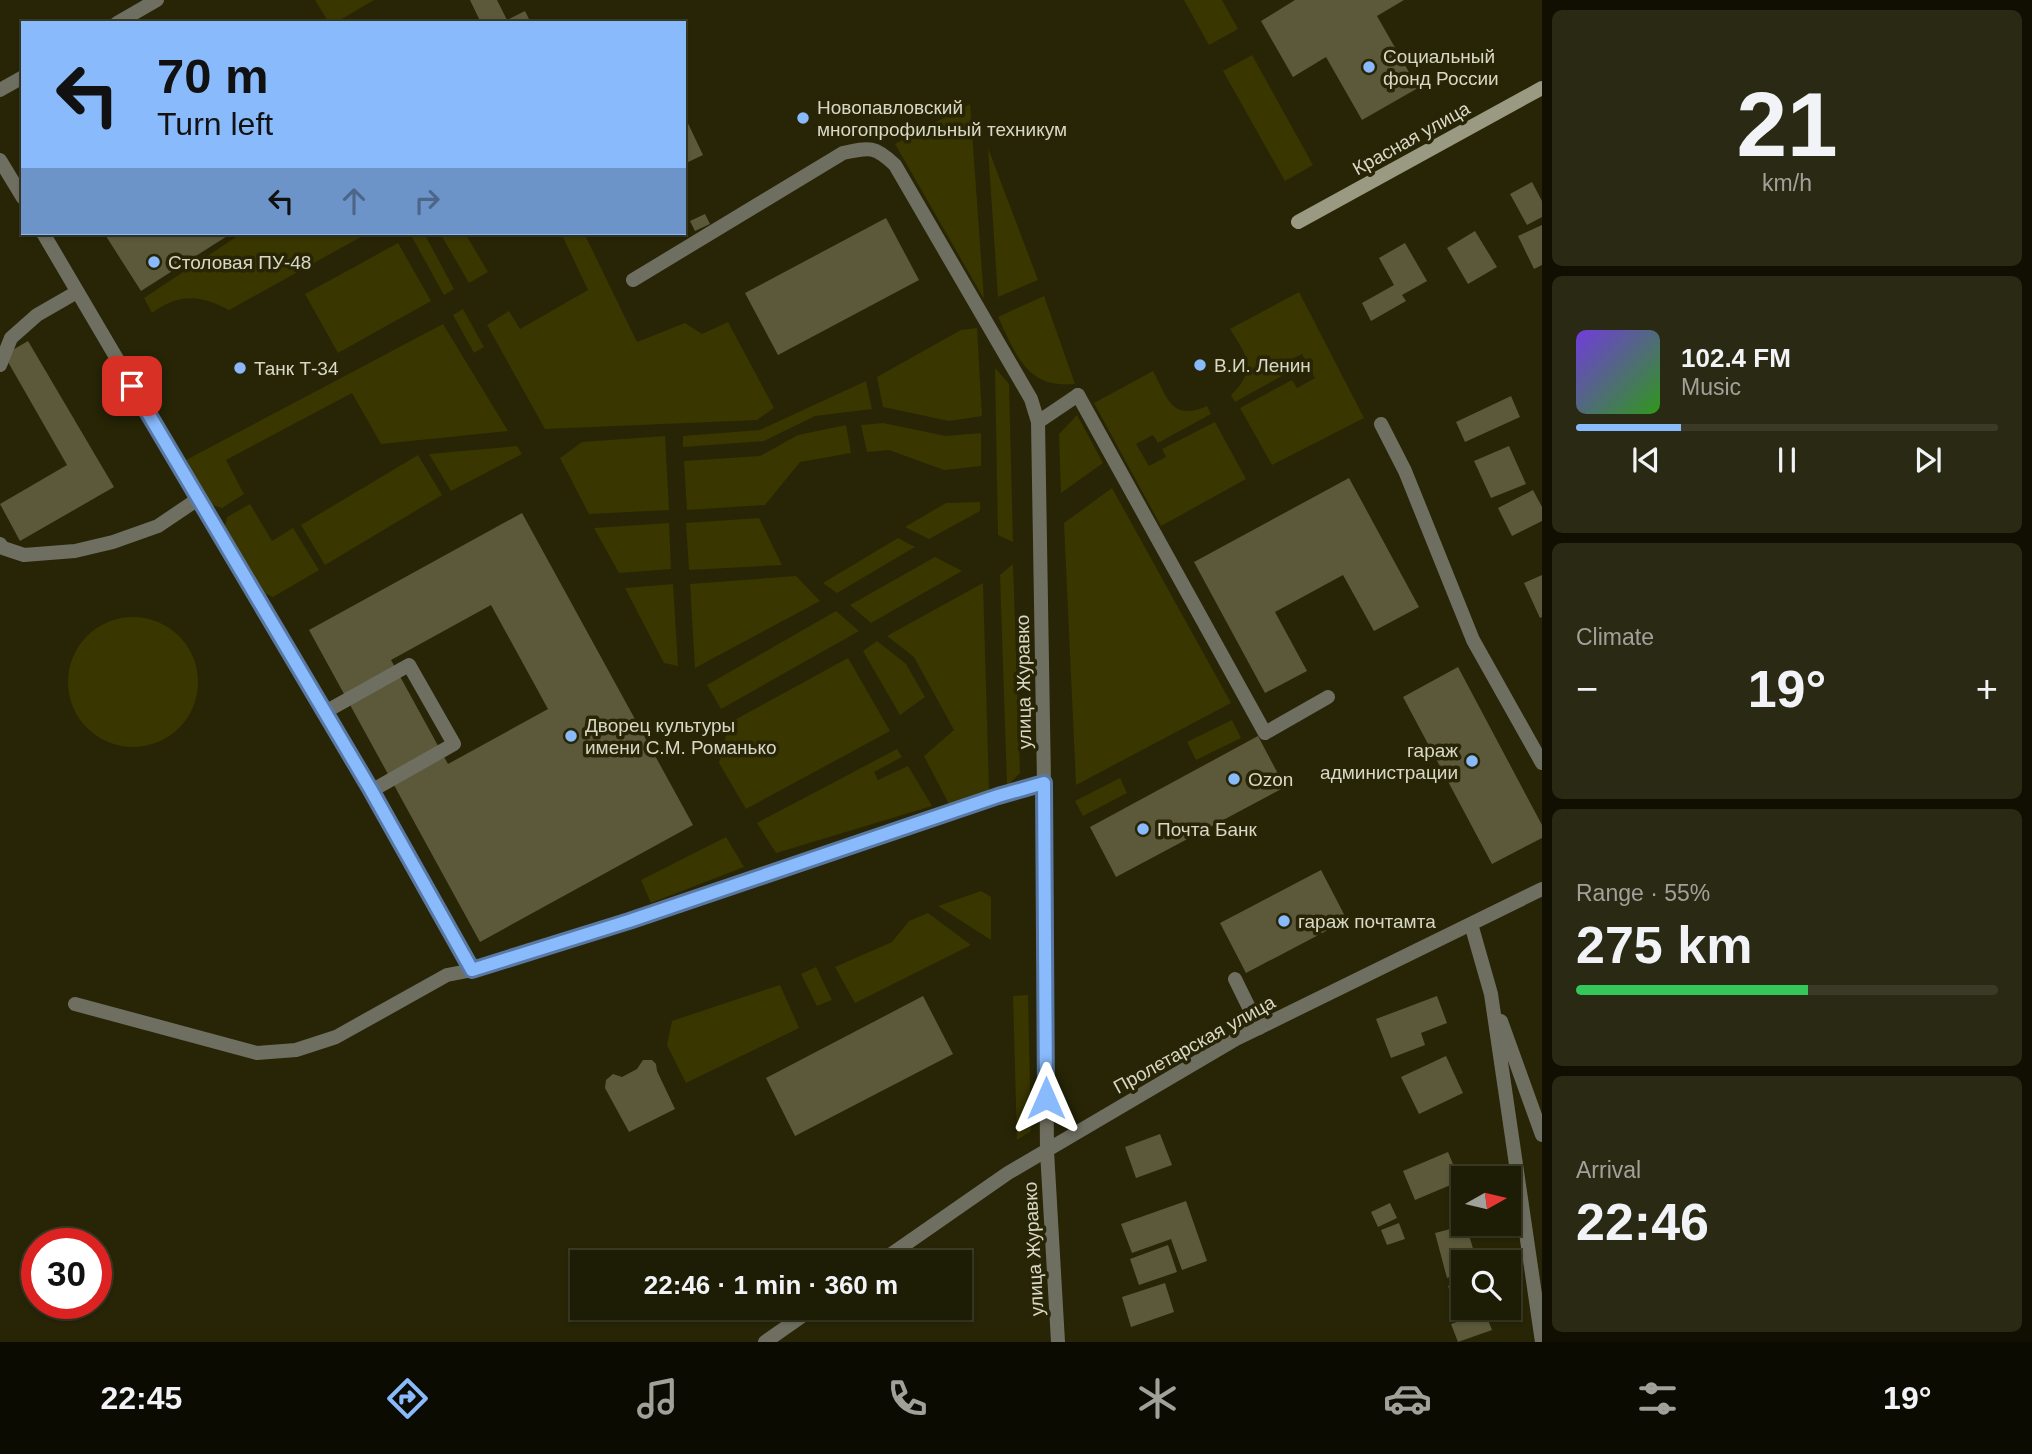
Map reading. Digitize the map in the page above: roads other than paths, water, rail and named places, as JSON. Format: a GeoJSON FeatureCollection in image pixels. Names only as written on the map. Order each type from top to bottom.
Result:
{"type":"FeatureCollection","features":[{"type":"Feature","properties":{"kind":"street"},"geometry":{"type":"LineString","coordinates":[[120,21],[157,0]]}},
{"type":"Feature","properties":{"kind":"street"},"geometry":{"type":"LineString","coordinates":[[0,90],[21,78]]}},
{"type":"Feature","properties":{"kind":"street","name":"Красная улица"},"geometry":{"type":"LineString","coordinates":[[1298,222],[1542,88]]}},
{"type":"Feature","properties":{"kind":"street","name":"улица Журавко"},"geometry":{"type":"LineString","coordinates":[[633,280],[844,153],[864,149],[880,151],[894,166],[1031,399],[1038,422],[1047,1151],[1058,1342]]}},
{"type":"Feature","properties":{"kind":"street"},"geometry":{"type":"LineString","coordinates":[[0,160],[21,195]]}},
{"type":"Feature","properties":{"kind":"street"},"geometry":{"type":"LineString","coordinates":[[44,235],[371,790],[472,970]]}},
{"type":"Feature","properties":{"kind":"street"},"geometry":{"type":"LineString","coordinates":[[0,365],[11,338],[37,315],[77,292]]}},
{"type":"Feature","properties":{"kind":"street"},"geometry":{"type":"LineString","coordinates":[[1038,422],[1078,395],[1265,733],[1328,697]]}},
{"type":"Feature","properties":{"kind":"street"},"geometry":{"type":"LineString","coordinates":[[1381,424],[1405,471],[1473,640],[1542,763]]}},
{"type":"Feature","properties":{"kind":"street"},"geometry":{"type":"LineString","coordinates":[[0,544],[3,548],[24,555],[75,551],[113,542],[159,526],[198,499]]}},
{"type":"Feature","properties":{"kind":"street"},"geometry":{"type":"LineString","coordinates":[[325,712],[409,665],[454,744],[371,790]]}},
{"type":"Feature","properties":{"kind":"street"},"geometry":{"type":"LineString","coordinates":[[75,1004],[257,1053],[296,1050],[336,1037],[447,975],[472,970],[629,921],[998,796],[1044,783]]}},
{"type":"Feature","properties":{"kind":"street","name":"Пролетарская улица"},"geometry":{"type":"LineString","coordinates":[[897,1250],[1008,1173],[1259,1028],[1542,889]]}},
{"type":"Feature","properties":{"kind":"street"},"geometry":{"type":"LineString","coordinates":[[1471,924],[1491,994],[1542,1135]]}},
{"type":"Feature","properties":{"kind":"street"},"geometry":{"type":"LineString","coordinates":[[1235,979],[1259,1028]]}},
{"type":"Feature","properties":{"kind":"street"},"geometry":{"type":"LineString","coordinates":[[1491,994],[1542,1342]]}},
{"type":"Feature","properties":{"kind":"street"},"geometry":{"type":"LineString","coordinates":[[765,1342],[796,1320]]}},
{"type":"Feature","properties":{"kind":"place","name":"Социальный фонд России"},"geometry":{"type":"Point","coordinates":[1369,67]}},
{"type":"Feature","properties":{"kind":"place","name":"Новопавловский многопрофильный техникум"},"geometry":{"type":"Point","coordinates":[803,118]}},
{"type":"Feature","properties":{"kind":"place","name":"Столовая ПУ-48"},"geometry":{"type":"Point","coordinates":[154,262]}},
{"type":"Feature","properties":{"kind":"place","name":"В.И. Ленин"},"geometry":{"type":"Point","coordinates":[1200,365]}},
{"type":"Feature","properties":{"kind":"place","name":"Танк Т-34"},"geometry":{"type":"Point","coordinates":[240,368]}},
{"type":"Feature","properties":{"kind":"place","name":"Дворец культуры имени С.М. Романько"},"geometry":{"type":"Point","coordinates":[571,736]}},
{"type":"Feature","properties":{"kind":"place","name":"гараж администрации"},"geometry":{"type":"Point","coordinates":[1472,761]}},
{"type":"Feature","properties":{"kind":"place","name":"Ozon"},"geometry":{"type":"Point","coordinates":[1234,779]}},
{"type":"Feature","properties":{"kind":"place","name":"Почта Банк"},"geometry":{"type":"Point","coordinates":[1143,829]}},
{"type":"Feature","properties":{"kind":"place","name":"гараж почтамта"},"geometry":{"type":"Point","coordinates":[1284,921]}}]}
